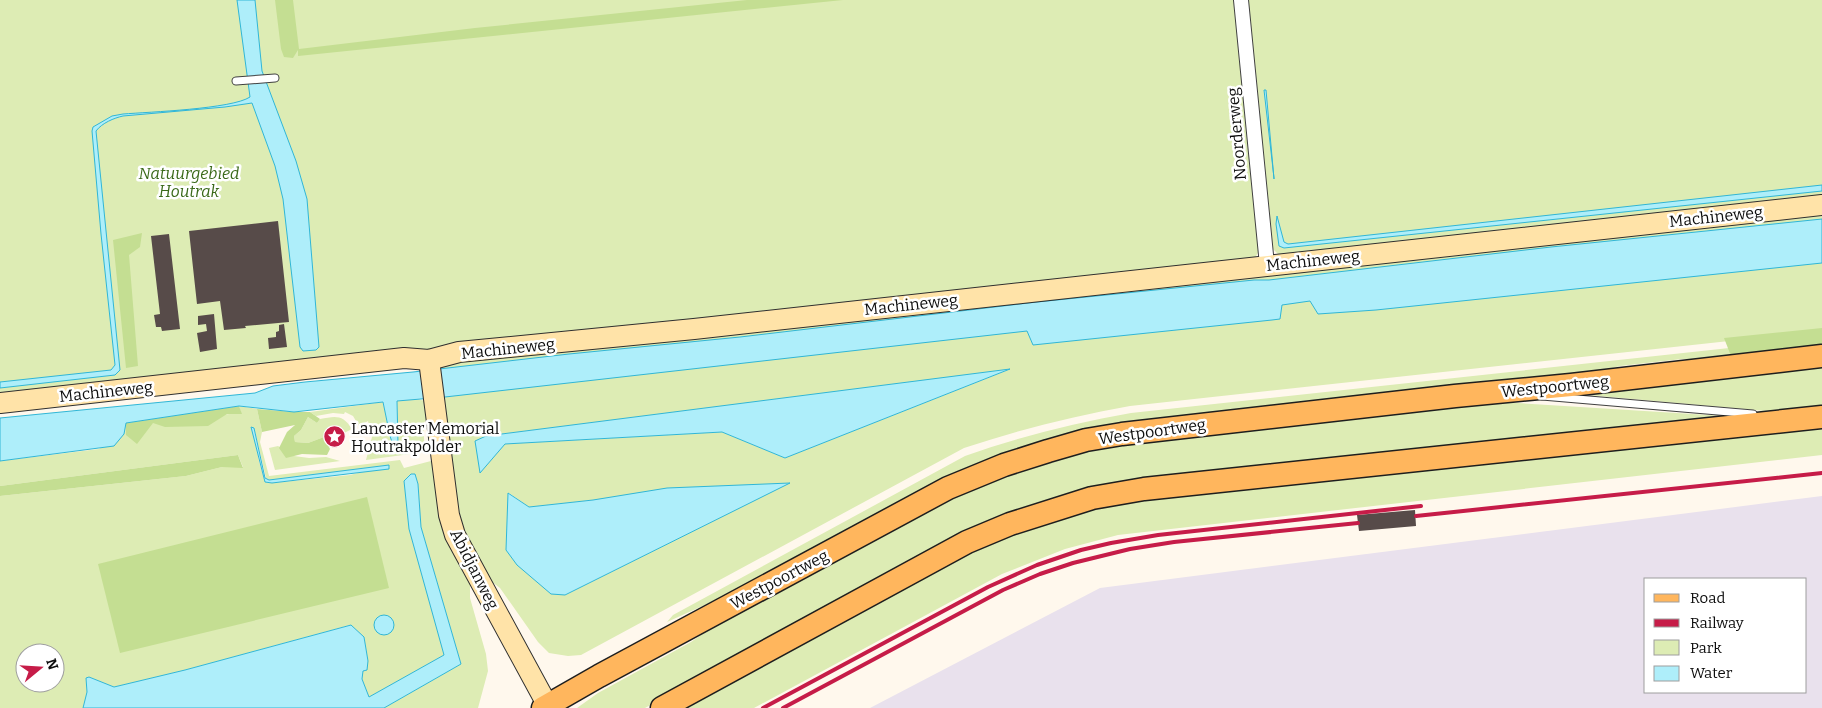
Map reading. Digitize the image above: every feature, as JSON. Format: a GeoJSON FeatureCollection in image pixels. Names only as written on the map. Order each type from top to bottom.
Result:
{"type":"FeatureCollection","features":[{"type":"Feature","properties":{"kind":"main road","name":"Westpoortweg"},"geometry":{"type":"LineString","coordinates":[[546,707],[608,671],[948,488],[1004,465],[1086,440],[1171,427],[1822,356]]}},
{"type":"Feature","properties":{"kind":"main road"},"geometry":{"type":"LineString","coordinates":[[662,708],[967,542],[1010,524],[1092,498],[1154,488],[1822,416]]}},
{"type":"Feature","properties":{"kind":"street","name":"Noorderweg"},"geometry":{"type":"LineString","coordinates":[[1241,0],[1267,265]]}},
{"type":"Feature","properties":{"kind":"street","name":"Machineweg"},"geometry":{"type":"LineString","coordinates":[[0,403],[404,358],[430,364],[459,352],[694,329],[1822,205]]}},
{"type":"Feature","properties":{"kind":"street","name":"Abidjanweg"},"geometry":{"type":"LineString","coordinates":[[430,364],[449,515],[455,535],[546,707]]}},
{"type":"Feature","properties":{"kind":"lane"},"geometry":{"type":"LineString","coordinates":[[236,81],[274,78]]}},
{"type":"Feature","properties":{"kind":"lane"},"geometry":{"type":"LineString","coordinates":[[1518,390],[1549,398],[1755,414],[1783,420]]}},
{"type":"Feature","properties":{"kind":"shaded area"},"geometry":{"type":"Polygon","coordinates":[[[1822,496],[1822,708],[870,708],[1100,588],[1822,496]]]}},
{"type":"Feature","properties":{"kind":"green space","name":"Natuurgebied Houtrak"},"geometry":{"type":"Polygon","coordinates":[[[0,0],[1822,0],[1822,199],[1279,255],[1272,248],[1260,249],[1255,258],[0,397],[0,0]]]}},
{"type":"Feature","properties":{"kind":"green space"},"geometry":{"type":"Polygon","coordinates":[[[275,0],[293,0],[299,49],[475,28],[747,0],[843,0],[298,56],[298,50],[293,58],[284,57],[281,49],[275,0]]]}},
{"type":"Feature","properties":{"kind":"green space"},"geometry":{"type":"Polygon","coordinates":[[[1822,211],[1822,331],[1130,406],[1046,424],[964,448],[581,655],[568,656],[549,653],[538,642],[500,588],[487,578],[460,526],[444,401],[443,361],[1822,211]],[[1008,370],[486,436],[480,472],[504,444],[722,432],[785,458],[1008,370]],[[789,483],[529,507],[509,493],[506,550],[565,595],[789,483]]]}},
{"type":"Feature","properties":{"kind":"green space"},"geometry":{"type":"Polygon","coordinates":[[[142,233],[140,247],[129,255],[138,366],[126,368],[113,240],[142,233]]]}},
{"type":"Feature","properties":{"kind":"green space"},"geometry":{"type":"Polygon","coordinates":[[[1822,328],[1822,347],[1731,356],[1724,338],[1822,328]]]}},
{"type":"Feature","properties":{"kind":"green space"},"geometry":{"type":"Polygon","coordinates":[[[1822,338],[1733,360],[1682,359],[1620,366],[1581,376],[1085,433],[667,622],[673,615],[965,456],[1068,426],[1131,413],[1822,338]]]}},
{"type":"Feature","properties":{"kind":"green space"},"geometry":{"type":"Polygon","coordinates":[[[1822,365],[1822,409],[1789,413],[1565,393],[1822,365]]]}},
{"type":"Feature","properties":{"kind":"green space"},"geometry":{"type":"Polygon","coordinates":[[[414,399],[427,401],[429,416],[423,424],[425,452],[366,460],[372,437],[368,421],[359,426],[353,416],[345,412],[344,414],[333,413],[316,416],[310,412],[383,402],[390,436],[394,445],[398,444],[397,401],[414,399]]]}},
{"type":"Feature","properties":{"kind":"green space"},"geometry":{"type":"Polygon","coordinates":[[[1485,401],[1741,417],[1166,479],[935,551],[645,708],[577,708],[598,693],[691,642],[747,603],[962,489],[1079,448],[1485,401]]]}},
{"type":"Feature","properties":{"kind":"green space"},"geometry":{"type":"Polygon","coordinates":[[[239,406],[257,409],[262,432],[260,442],[269,476],[400,460],[404,468],[431,461],[436,464],[470,575],[470,598],[486,654],[488,671],[478,708],[384,708],[461,664],[421,527],[418,484],[415,474],[408,476],[409,529],[445,655],[369,697],[362,679],[363,671],[368,661],[364,637],[350,625],[185,670],[114,687],[89,677],[86,678],[87,692],[83,708],[0,708],[0,496],[186,476],[222,467],[243,467],[238,455],[0,486],[0,461],[99,449],[126,423],[241,413],[239,406]],[[254,428],[259,461],[265,482],[272,483],[350,475],[389,465],[269,480],[266,478],[254,428]]]}},
{"type":"Feature","properties":{"kind":"green space"},"geometry":{"type":"Polygon","coordinates":[[[239,406],[242,414],[227,414],[208,426],[165,427],[153,423],[137,444],[126,435],[126,423],[239,406]]]}},
{"type":"Feature","properties":{"kind":"green space"},"geometry":{"type":"Polygon","coordinates":[[[257,409],[310,412],[320,419],[317,423],[308,417],[301,430],[294,436],[295,442],[308,443],[324,437],[330,449],[327,455],[302,454],[286,458],[279,448],[287,432],[295,425],[262,432],[257,409]]]}},
{"type":"Feature","properties":{"kind":"green space"},"geometry":{"type":"Polygon","coordinates":[[[308,417],[317,423],[320,419],[330,417],[342,418],[352,429],[344,433],[342,429],[335,426],[328,429],[324,437],[308,443],[295,442],[294,436],[301,430],[308,417]]]}},
{"type":"Feature","properties":{"kind":"green space"},"geometry":{"type":"Polygon","coordinates":[[[1822,422],[1822,455],[1118,535],[1065,549],[1002,574],[754,708],[685,708],[988,542],[1093,503],[1822,422]]]}},
{"type":"Feature","properties":{"kind":"green space"},"geometry":{"type":"Polygon","coordinates":[[[278,446],[294,456],[309,458],[326,457],[340,461],[275,470],[269,448],[278,446]]]}},
{"type":"Feature","properties":{"kind":"green space"},"geometry":{"type":"Polygon","coordinates":[[[238,455],[243,468],[222,467],[186,476],[0,496],[0,486],[238,455]]]}},
{"type":"Feature","properties":{"kind":"green space"},"geometry":{"type":"Polygon","coordinates":[[[367,497],[389,588],[120,653],[98,564],[367,497]]]}},
{"type":"Feature","properties":{"kind":"water"},"geometry":{"type":"Polygon","coordinates":[[[237,0],[255,0],[262,71],[296,161],[307,199],[319,347],[316,350],[303,351],[300,347],[283,199],[275,166],[252,103],[123,116],[108,121],[96,131],[120,370],[115,375],[0,388],[0,382],[111,370],[115,365],[101,234],[93,127],[112,116],[209,107],[240,101],[250,97],[237,0]]]}},
{"type":"Feature","properties":{"kind":"water"},"geometry":{"type":"Polygon","coordinates":[[[1264,90],[1266,90],[1274,174],[1264,90]]]}},
{"type":"Feature","properties":{"kind":"water"},"geometry":{"type":"Polygon","coordinates":[[[1822,185],[1822,191],[1284,248],[1279,246],[1276,224],[1277,216],[1284,242],[1288,244],[1822,185]]]}},
{"type":"Feature","properties":{"kind":"water"},"geometry":{"type":"Polygon","coordinates":[[[1822,219],[1822,263],[1376,310],[1318,314],[1310,301],[1282,305],[1280,319],[1272,320],[1033,345],[1027,331],[397,401],[398,444],[393,445],[383,402],[294,412],[239,406],[126,423],[124,434],[114,446],[0,461],[0,418],[255,393],[273,386],[305,382],[740,337],[1037,302],[1269,280],[1551,247],[1822,219]]]}},
{"type":"Feature","properties":{"kind":"water"},"geometry":{"type":"Polygon","coordinates":[[[1010,369],[785,458],[722,432],[505,444],[480,473],[475,441],[486,436],[1010,369]]]}},
{"type":"Feature","properties":{"kind":"water"},"geometry":{"type":"Polygon","coordinates":[[[251,427],[254,428],[265,478],[269,480],[389,465],[389,469],[272,483],[265,482],[251,427]]]}},
{"type":"Feature","properties":{"kind":"water"},"geometry":{"type":"Polygon","coordinates":[[[411,474],[415,474],[418,484],[421,527],[461,664],[384,708],[83,708],[87,692],[86,678],[89,677],[114,687],[185,670],[351,625],[364,637],[368,661],[367,670],[363,671],[362,679],[369,697],[444,655],[409,529],[404,481],[411,474]]]}},
{"type":"Feature","properties":{"kind":"water"},"geometry":{"type":"Polygon","coordinates":[[[790,483],[565,595],[551,594],[517,565],[506,550],[508,493],[529,507],[593,500],[667,488],[790,483]]]}},
{"type":"Feature","properties":{"kind":"water"},"geometry":{"type":"Polygon","coordinates":[[[384,615],[391,618],[394,625],[391,632],[384,635],[377,632],[374,625],[377,618],[384,615]]]}},
{"type":"Feature","properties":{"kind":"building"},"geometry":{"type":"Polygon","coordinates":[[[278,221],[289,322],[224,330],[220,301],[197,304],[189,231],[278,221]]]}},
{"type":"Feature","properties":{"kind":"building"},"geometry":{"type":"Polygon","coordinates":[[[169,234],[180,329],[162,331],[161,327],[156,327],[154,315],[160,314],[151,236],[169,234]]]}},
{"type":"Feature","properties":{"kind":"building"},"geometry":{"type":"Polygon","coordinates":[[[214,314],[217,349],[200,352],[197,333],[207,331],[206,324],[198,325],[198,316],[214,314]]]}},
{"type":"Feature","properties":{"kind":"building"},"geometry":{"type":"Polygon","coordinates":[[[284,324],[287,347],[269,349],[268,338],[276,337],[279,325],[284,324]]]}},
{"type":"Feature","properties":{"kind":"building"},"geometry":{"type":"Polygon","coordinates":[[[1415,510],[1416,526],[1359,531],[1357,515],[1415,510]]]}},
{"type":"Feature","properties":{"kind":"railway"},"geometry":{"type":"LineString","coordinates":[[1416,516],[1822,473]]}},
{"type":"Feature","properties":{"kind":"railway"},"geometry":{"type":"LineString","coordinates":[[763,708],[988,587],[1037,565],[1081,550],[1158,535],[1421,506]]}},
{"type":"Feature","properties":{"kind":"railway"},"geometry":{"type":"LineString","coordinates":[[783,708],[1003,590],[1040,574],[1073,563],[1130,549],[1174,542],[1358,523]]}},
{"type":"Feature","properties":{"kind":"place","name":"Lancaster Memorial Houtrakpolder"},"geometry":{"type":"Point","coordinates":[335,437]}}]}
